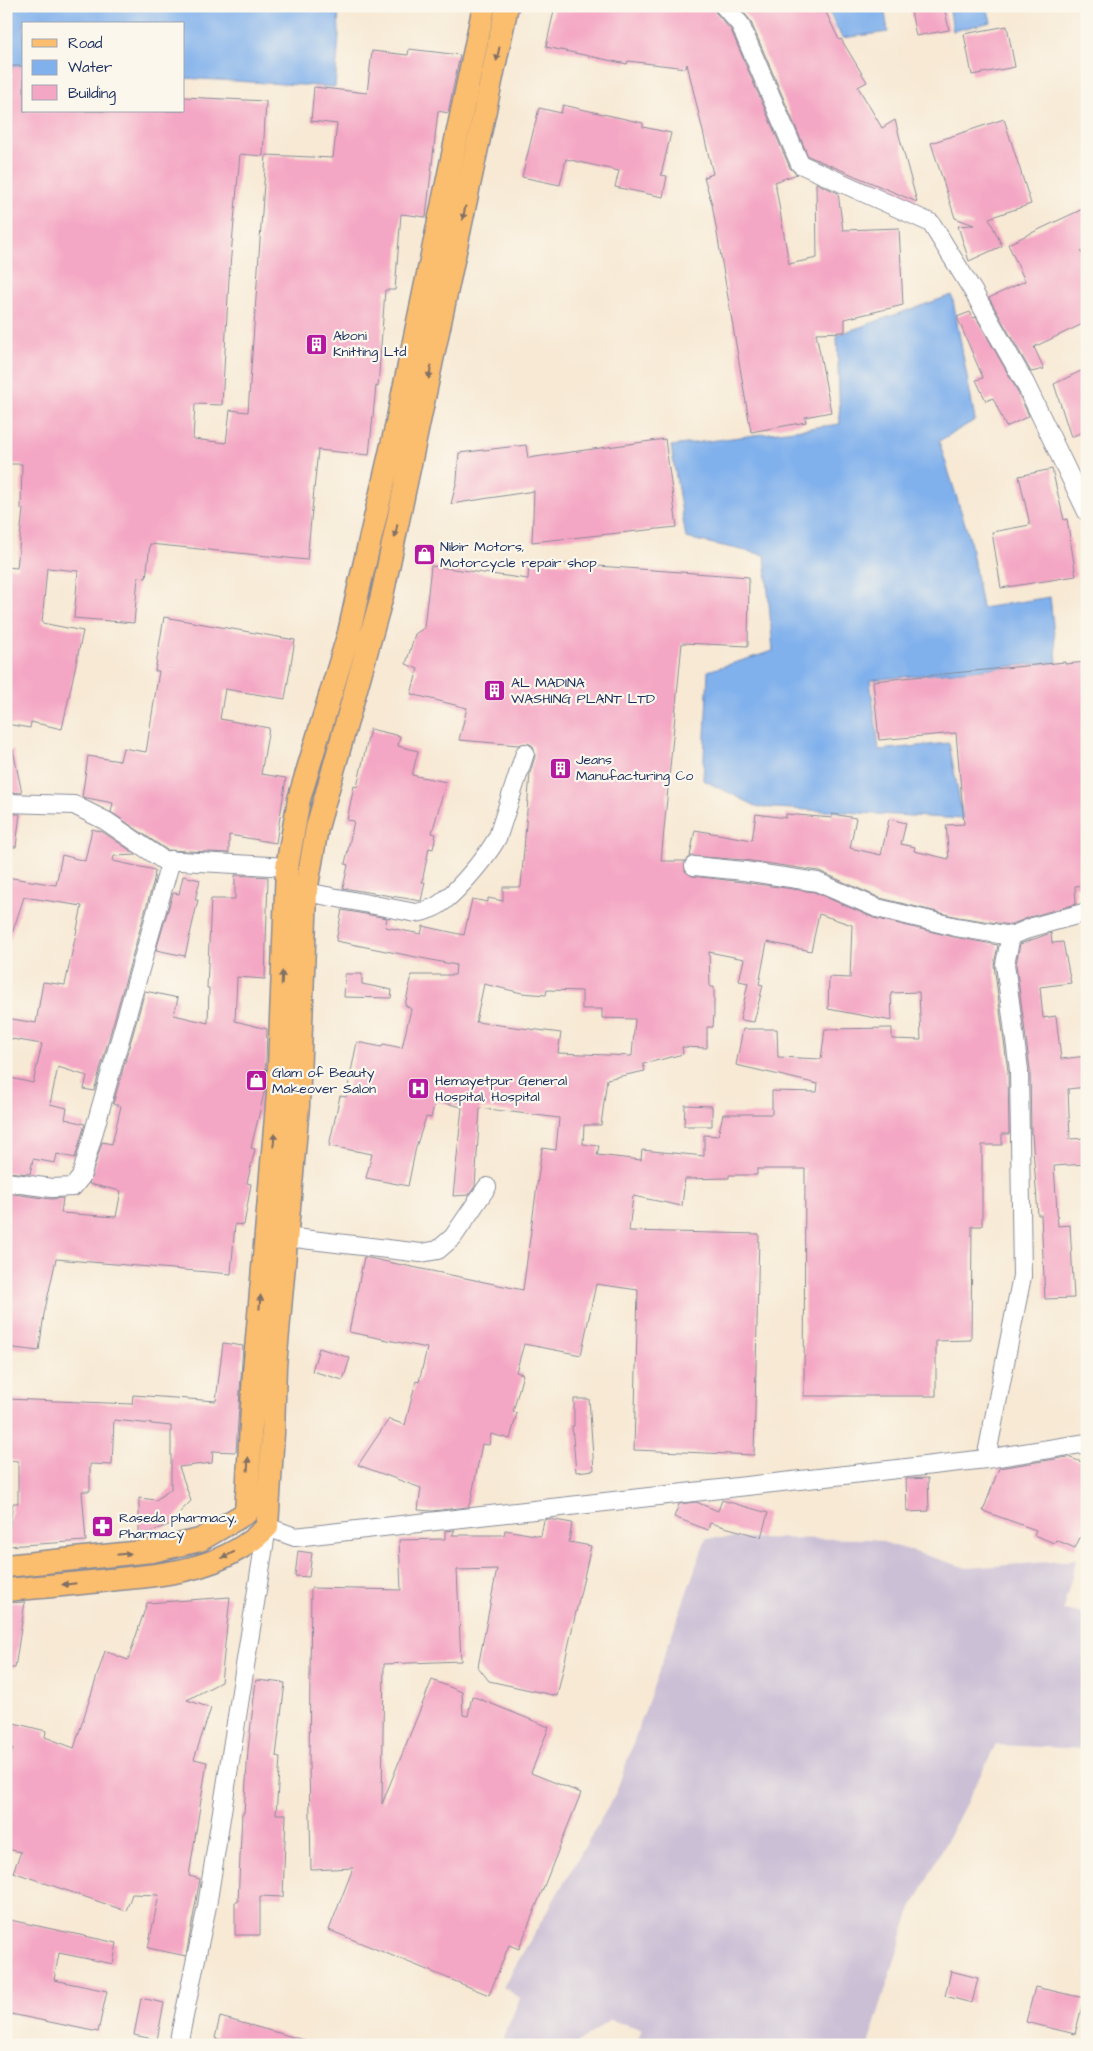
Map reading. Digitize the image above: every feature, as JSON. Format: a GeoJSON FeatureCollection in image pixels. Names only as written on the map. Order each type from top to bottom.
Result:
{"type":"FeatureCollection","features":[{"type":"Feature","properties":{"kind":"main road"},"geometry":{"type":"LineString","coordinates":[[261,1533],[246,1513],[254,1373],[278,1093],[287,867],[299,799],[349,633],[395,432],[484,6]]}},
{"type":"Feature","properties":{"kind":"main road"},"geometry":{"type":"LineString","coordinates":[[6,1590],[170,1574],[213,1563],[247,1546],[261,1533],[273,1433],[275,1366],[298,1106],[306,892],[317,828],[382,596],[507,6]]}},
{"type":"Feature","properties":{"kind":"main road"},"geometry":{"type":"LineString","coordinates":[[358,592],[382,596]]}},
{"type":"Feature","properties":{"kind":"main road"},"geometry":{"type":"LineString","coordinates":[[6,1566],[152,1551],[200,1540],[246,1513]]}},
{"type":"Feature","properties":{"kind":"street"},"geometry":{"type":"LineString","coordinates":[[724,6],[740,24],[800,164],[931,223],[973,291],[1025,383],[1087,512]]}},
{"type":"Feature","properties":{"kind":"street"},"geometry":{"type":"LineString","coordinates":[[306,892],[416,913],[432,910],[444,901],[492,848],[498,836],[525,753]]}},
{"type":"Feature","properties":{"kind":"street"},"geometry":{"type":"LineString","coordinates":[[6,803],[74,805],[106,821],[163,860],[287,867]]}},
{"type":"Feature","properties":{"kind":"street"},"geometry":{"type":"LineString","coordinates":[[6,1182],[52,1188],[73,1186],[81,1177],[171,860]]}},
{"type":"Feature","properties":{"kind":"street"},"geometry":{"type":"LineString","coordinates":[[694,866],[817,882],[877,908],[956,927],[1011,936],[1033,927],[1087,912]]}},
{"type":"Feature","properties":{"kind":"street"},"geometry":{"type":"LineString","coordinates":[[986,1459],[1022,1276],[1019,1070],[1004,964],[1011,936]]}},
{"type":"Feature","properties":{"kind":"street"},"geometry":{"type":"LineString","coordinates":[[286,1237],[420,1253],[438,1250],[453,1237],[487,1188]]}},
{"type":"Feature","properties":{"kind":"street"},"geometry":{"type":"LineString","coordinates":[[178,2045],[207,1906],[263,1562],[261,1533],[295,1537],[986,1459],[1087,1443]]}},
{"type":"Feature","properties":{"kind":"shaded area"},"geometry":{"type":"Polygon","coordinates":[[[706,1538],[873,1539],[967,1568],[1076,1560],[1063,1610],[1087,1614],[1087,1749],[996,1745],[910,1912],[868,2045],[636,2045],[642,2029],[610,2020],[575,2045],[500,2045],[520,1998],[503,1987],[615,1795],[706,1538]]]}},
{"type":"Feature","properties":{"kind":"water"},"geometry":{"type":"Polygon","coordinates":[[[6,6],[338,6],[339,36],[335,87],[185,78],[185,22],[22,22],[22,67],[6,65],[6,6]]]}},
{"type":"Feature","properties":{"kind":"water"},"geometry":{"type":"Polygon","coordinates":[[[826,6],[884,6],[888,32],[842,38],[826,6]]]}},
{"type":"Feature","properties":{"kind":"water"},"geometry":{"type":"Polygon","coordinates":[[[949,6],[987,6],[991,22],[953,31],[949,6]]]}},
{"type":"Feature","properties":{"kind":"water"},"geometry":{"type":"Polygon","coordinates":[[[952,295],[975,420],[939,441],[970,540],[982,608],[1050,597],[1057,662],[870,680],[879,750],[949,743],[963,819],[758,807],[703,780],[708,671],[773,651],[765,555],[686,538],[671,446],[840,424],[837,335],[952,295]]]}},
{"type":"Feature","properties":{"kind":"building"},"geometry":{"type":"Polygon","coordinates":[[[555,6],[714,6],[716,13],[731,30],[790,168],[797,174],[775,182],[789,264],[817,258],[816,183],[838,193],[843,230],[899,228],[903,305],[845,319],[845,332],[816,333],[831,412],[805,417],[806,422],[751,432],[712,204],[704,177],[713,174],[687,64],[686,68],[628,61],[627,64],[546,47],[555,6]]]}},
{"type":"Feature","properties":{"kind":"building"},"geometry":{"type":"Polygon","coordinates":[[[738,6],[823,6],[839,40],[841,39],[867,82],[858,87],[882,128],[895,120],[917,202],[808,156],[750,20],[738,6]]]}},
{"type":"Feature","properties":{"kind":"building"},"geometry":{"type":"Polygon","coordinates":[[[944,6],[949,30],[916,36],[911,11],[944,6]]]}},
{"type":"Feature","properties":{"kind":"building"},"geometry":{"type":"Polygon","coordinates":[[[1007,26],[1015,67],[972,75],[964,34],[1007,26]]]}},
{"type":"Feature","properties":{"kind":"building"},"geometry":{"type":"Polygon","coordinates":[[[409,49],[460,55],[448,113],[438,111],[426,217],[401,214],[395,290],[385,290],[378,387],[376,386],[369,455],[318,450],[307,560],[150,544],[146,578],[138,577],[134,623],[74,618],[78,571],[47,568],[42,623],[83,631],[62,729],[31,722],[30,728],[6,724],[6,567],[17,568],[23,509],[21,509],[22,464],[7,464],[6,167],[12,66],[22,66],[22,112],[185,112],[185,97],[266,101],[263,156],[240,154],[229,278],[222,405],[195,404],[193,439],[226,443],[230,410],[248,412],[266,155],[333,158],[337,124],[311,121],[314,87],[367,93],[372,51],[408,55],[409,49]]]}},
{"type":"Feature","properties":{"kind":"building"},"geometry":{"type":"Polygon","coordinates":[[[563,105],[643,123],[643,127],[671,133],[661,175],[667,176],[663,197],[615,187],[619,171],[566,159],[560,185],[522,177],[539,108],[561,113],[563,105]]]}},
{"type":"Feature","properties":{"kind":"building"},"geometry":{"type":"Polygon","coordinates":[[[1004,119],[1031,204],[989,218],[1002,246],[969,261],[958,226],[974,225],[955,218],[931,143],[1004,119]]]}},
{"type":"Feature","properties":{"kind":"building"},"geometry":{"type":"Polygon","coordinates":[[[1087,207],[1087,249],[1081,252],[1087,263],[1087,322],[1034,347],[1044,369],[1031,372],[989,298],[1025,281],[1008,244],[1087,207]]]}},
{"type":"Feature","properties":{"kind":"building"},"geometry":{"type":"Polygon","coordinates":[[[970,312],[973,318],[976,317],[1016,388],[1029,416],[1006,427],[993,398],[986,401],[976,380],[983,378],[957,317],[970,312]]]}},
{"type":"Feature","properties":{"kind":"building"},"geometry":{"type":"Polygon","coordinates":[[[1087,368],[1087,430],[1071,437],[1054,384],[1087,368]]]}},
{"type":"Feature","properties":{"kind":"building"},"geometry":{"type":"Polygon","coordinates":[[[665,439],[677,527],[532,542],[534,491],[451,504],[457,480],[459,453],[526,445],[528,458],[665,439]]]}},
{"type":"Feature","properties":{"kind":"building"},"geometry":{"type":"Polygon","coordinates":[[[1052,469],[1064,520],[1067,519],[1076,576],[1001,588],[992,532],[1030,525],[1019,476],[1052,469]]]}},
{"type":"Feature","properties":{"kind":"building"},"geometry":{"type":"Polygon","coordinates":[[[529,561],[749,577],[748,646],[682,643],[661,861],[685,861],[685,871],[692,876],[814,892],[874,918],[954,937],[998,945],[994,965],[1008,1071],[1009,1134],[1002,1134],[1002,1145],[982,1145],[982,1226],[972,1226],[971,1340],[936,1341],[936,1396],[804,1396],[805,1169],[757,1169],[757,1175],[729,1175],[729,1178],[685,1179],[682,1206],[633,1196],[629,1231],[759,1234],[754,1455],[634,1450],[638,1290],[596,1284],[581,1355],[524,1344],[516,1372],[523,1374],[513,1412],[517,1413],[510,1439],[491,1434],[489,1445],[482,1444],[468,1507],[432,1511],[418,1510],[421,1488],[358,1465],[389,1419],[405,1425],[416,1381],[419,1382],[427,1348],[349,1332],[364,1257],[523,1290],[542,1148],[556,1150],[559,1118],[480,1108],[475,1186],[469,1195],[453,1196],[462,1107],[435,1101],[431,1118],[426,1117],[416,1147],[408,1186],[366,1178],[372,1154],[329,1146],[340,1096],[346,1097],[357,1042],[382,1047],[383,1044],[402,1048],[411,1009],[405,1005],[412,975],[455,975],[456,965],[336,941],[342,910],[387,918],[385,927],[421,934],[423,926],[464,935],[472,899],[488,902],[488,898],[503,901],[503,887],[521,887],[530,773],[535,756],[533,746],[528,743],[518,745],[459,740],[467,708],[411,694],[418,669],[406,664],[415,634],[424,628],[431,566],[528,579],[529,561]],[[819,914],[811,951],[767,942],[759,984],[763,985],[754,1022],[740,1020],[748,983],[739,981],[744,959],[709,952],[710,987],[714,987],[714,1014],[713,1027],[707,1027],[707,1048],[682,1047],[683,1054],[643,1064],[645,1071],[607,1079],[601,1125],[584,1125],[583,1144],[599,1146],[597,1155],[641,1160],[642,1150],[704,1156],[704,1135],[718,1136],[723,1114],[772,1114],[772,1091],[817,1092],[818,1084],[736,1065],[743,1029],[777,1029],[778,1057],[821,1059],[825,1029],[892,1028],[892,1039],[921,1040],[919,992],[891,993],[892,1021],[828,1009],[829,977],[850,978],[852,925],[819,914]],[[484,984],[476,1022],[561,1033],[558,1053],[632,1056],[635,1019],[602,1018],[602,1009],[582,1009],[582,991],[547,990],[546,995],[522,993],[484,984]]]}},
{"type":"Feature","properties":{"kind":"building"},"geometry":{"type":"Polygon","coordinates":[[[164,617],[295,640],[285,699],[225,689],[220,719],[269,728],[261,774],[286,778],[276,843],[229,835],[229,853],[167,850],[111,812],[113,803],[82,797],[88,756],[120,761],[123,748],[146,752],[159,671],[155,671],[164,617]]]}},
{"type":"Feature","properties":{"kind":"building"},"geometry":{"type":"Polygon","coordinates":[[[1065,662],[1065,664],[1087,662],[1087,885],[1075,886],[1076,904],[1030,917],[1010,925],[958,917],[880,898],[819,871],[745,860],[690,856],[695,830],[752,840],[756,814],[786,818],[786,814],[832,818],[832,814],[856,818],[850,848],[881,855],[889,819],[906,823],[901,844],[915,847],[914,851],[949,859],[946,825],[964,824],[956,733],[879,740],[873,681],[1065,662]]]}},
{"type":"Feature","properties":{"kind":"building"},"geometry":{"type":"Polygon","coordinates":[[[370,729],[400,736],[398,746],[418,751],[412,775],[446,782],[432,833],[436,834],[433,849],[429,848],[422,882],[425,882],[421,901],[343,888],[348,865],[345,864],[354,821],[347,820],[354,786],[357,787],[370,729]]]}},
{"type":"Feature","properties":{"kind":"building"},"geometry":{"type":"Polygon","coordinates":[[[13,750],[22,793],[6,792],[6,751],[13,750]]]}},
{"type":"Feature","properties":{"kind":"building"},"geometry":{"type":"Polygon","coordinates":[[[6,814],[20,814],[16,847],[6,847],[6,814]]]}},
{"type":"Feature","properties":{"kind":"building"},"geometry":{"type":"Polygon","coordinates":[[[92,829],[103,832],[137,855],[114,856],[113,861],[155,870],[154,880],[94,1091],[84,1089],[87,1076],[58,1067],[50,1104],[67,1108],[65,1119],[85,1124],[75,1158],[57,1154],[55,1163],[33,1159],[30,1174],[6,1172],[6,1077],[33,1083],[42,1044],[6,1038],[6,1018],[36,1023],[43,982],[65,985],[82,906],[24,897],[9,943],[6,942],[6,877],[56,885],[62,855],[85,861],[92,829]]]}},
{"type":"Feature","properties":{"kind":"building"},"geometry":{"type":"Polygon","coordinates":[[[235,875],[268,877],[265,979],[237,977],[235,1021],[267,1029],[265,1089],[251,1148],[255,1149],[247,1183],[251,1184],[244,1225],[235,1224],[231,1274],[56,1259],[44,1314],[39,1351],[6,1347],[6,1193],[51,1199],[63,1198],[61,1213],[116,1217],[121,1191],[89,1184],[102,1142],[112,1144],[121,1106],[113,1104],[145,991],[178,998],[174,1015],[208,1023],[209,988],[207,988],[211,899],[235,899],[235,875]]]}},
{"type":"Feature","properties":{"kind":"building"},"geometry":{"type":"Polygon","coordinates":[[[183,876],[200,880],[195,900],[198,900],[185,956],[156,950],[173,893],[179,894],[183,876]]]}},
{"type":"Feature","properties":{"kind":"building"},"geometry":{"type":"Polygon","coordinates":[[[1051,933],[1052,943],[1063,942],[1071,983],[1040,987],[1043,1018],[1056,1016],[1061,1059],[1087,1056],[1087,1087],[1068,1089],[1070,1139],[1087,1138],[1087,1164],[1054,1166],[1058,1226],[1070,1225],[1074,1298],[1045,1299],[1041,1215],[1038,1215],[1031,1134],[1030,1069],[1016,964],[1020,944],[1051,933]]]}},
{"type":"Feature","properties":{"kind":"building"},"geometry":{"type":"Polygon","coordinates":[[[345,974],[362,974],[362,984],[392,990],[391,998],[344,997],[345,974]]]}},
{"type":"Feature","properties":{"kind":"building"},"geometry":{"type":"Polygon","coordinates":[[[685,1105],[712,1106],[712,1126],[684,1126],[685,1105]]]}},
{"type":"Feature","properties":{"kind":"building"},"geometry":{"type":"Polygon","coordinates":[[[223,1343],[243,1346],[236,1452],[213,1451],[212,1463],[179,1467],[191,1501],[176,1516],[179,1521],[139,1536],[139,1498],[156,1500],[171,1489],[171,1426],[114,1420],[112,1465],[90,1464],[90,1491],[82,1491],[86,1541],[7,1546],[13,1503],[18,1503],[18,1461],[6,1460],[6,1399],[132,1404],[133,1395],[216,1401],[223,1343]]]}},
{"type":"Feature","properties":{"kind":"building"},"geometry":{"type":"Polygon","coordinates":[[[319,1348],[350,1358],[343,1380],[312,1371],[319,1348]]]}},
{"type":"Feature","properties":{"kind":"building"},"geometry":{"type":"Polygon","coordinates":[[[574,1399],[589,1399],[594,1470],[576,1472],[572,1426],[574,1426],[574,1399]]]}},
{"type":"Feature","properties":{"kind":"building"},"geometry":{"type":"Polygon","coordinates":[[[1068,1457],[1087,1464],[1087,1523],[1075,1548],[1056,1540],[1054,1543],[1034,1535],[1036,1530],[983,1511],[999,1468],[1068,1457]]]}},
{"type":"Feature","properties":{"kind":"building"},"geometry":{"type":"Polygon","coordinates":[[[928,1478],[929,1511],[907,1512],[906,1479],[928,1478]]]}},
{"type":"Feature","properties":{"kind":"building"},"geometry":{"type":"Polygon","coordinates":[[[722,1500],[768,1513],[761,1537],[710,1523],[708,1530],[674,1517],[679,1504],[696,1502],[718,1511],[722,1500]]]}},
{"type":"Feature","properties":{"kind":"building"},"geometry":{"type":"Polygon","coordinates":[[[549,1519],[572,1523],[569,1542],[591,1546],[557,1696],[489,1681],[478,1667],[497,1569],[457,1570],[461,1661],[384,1664],[382,1804],[432,1680],[462,1692],[463,1715],[468,1716],[472,1696],[549,1727],[531,1773],[581,1793],[519,1949],[509,1945],[489,1995],[329,1930],[353,1868],[311,1870],[309,1764],[311,1588],[401,1590],[399,1540],[445,1539],[445,1531],[455,1530],[452,1535],[504,1535],[505,1530],[541,1536],[544,1520],[549,1519]]]}},
{"type":"Feature","properties":{"kind":"building"},"geometry":{"type":"Polygon","coordinates":[[[298,1551],[312,1553],[309,1577],[295,1576],[298,1551]]]}},
{"type":"Feature","properties":{"kind":"building"},"geometry":{"type":"Polygon","coordinates":[[[230,1597],[221,1682],[187,1700],[211,1708],[194,1759],[207,1762],[189,1876],[200,1879],[186,1956],[148,1948],[159,1895],[132,1894],[126,1911],[13,1872],[21,1852],[6,1849],[6,1775],[13,1748],[6,1746],[6,1721],[46,1731],[45,1737],[74,1748],[105,1651],[128,1660],[147,1603],[230,1597]]]}},
{"type":"Feature","properties":{"kind":"building"},"geometry":{"type":"Polygon","coordinates":[[[25,1602],[15,1668],[6,1668],[7,1603],[25,1602]]]}},
{"type":"Feature","properties":{"kind":"building"},"geometry":{"type":"Polygon","coordinates":[[[256,1680],[285,1683],[276,1756],[280,1757],[276,1814],[286,1814],[283,1897],[260,1896],[260,1935],[235,1935],[235,1902],[238,1902],[242,1813],[244,1813],[248,1750],[256,1680]]]}},
{"type":"Feature","properties":{"kind":"building"},"geometry":{"type":"Polygon","coordinates":[[[10,1920],[117,1943],[113,1964],[59,1953],[54,1980],[107,1991],[98,2032],[6,2013],[6,1938],[10,1920]]]}},
{"type":"Feature","properties":{"kind":"building"},"geometry":{"type":"Polygon","coordinates":[[[951,1971],[978,1978],[972,2003],[945,1996],[951,1971]]]}},
{"type":"Feature","properties":{"kind":"building"},"geometry":{"type":"Polygon","coordinates":[[[1035,1987],[1084,1998],[1075,2034],[1026,2022],[1035,1987]]]}},
{"type":"Feature","properties":{"kind":"building"},"geometry":{"type":"Polygon","coordinates":[[[141,1998],[164,2003],[157,2040],[134,2035],[141,1998]]]}},
{"type":"Feature","properties":{"kind":"building"},"geometry":{"type":"Polygon","coordinates":[[[220,2017],[304,2040],[303,2045],[241,2045],[215,2038],[220,2017]]]}},
{"type":"Feature","properties":{"kind":"place","name":"Aboni Knitting Ltd"},"geometry":{"type":"Point","coordinates":[317,344]}},
{"type":"Feature","properties":{"kind":"place","name":"Nibir Motors, Motorcycle repair shop"},"geometry":{"type":"Point","coordinates":[424,555]}},
{"type":"Feature","properties":{"kind":"place","name":"AL MADINA WASHING PLANT LTD"},"geometry":{"type":"Point","coordinates":[495,691]}},
{"type":"Feature","properties":{"kind":"place","name":"Jeans Manufacturing Co"},"geometry":{"type":"Point","coordinates":[560,768]}},
{"type":"Feature","properties":{"kind":"place","name":"Glam of Beauty Makeover Salon"},"geometry":{"type":"Point","coordinates":[256,1081]}},
{"type":"Feature","properties":{"kind":"place","name":"Hemayetpur General Hospital, Hospital"},"geometry":{"type":"Point","coordinates":[419,1089]}},
{"type":"Feature","properties":{"kind":"place","name":"Raseda pharmacy, Pharmacy"},"geometry":{"type":"Point","coordinates":[103,1526]}}]}
